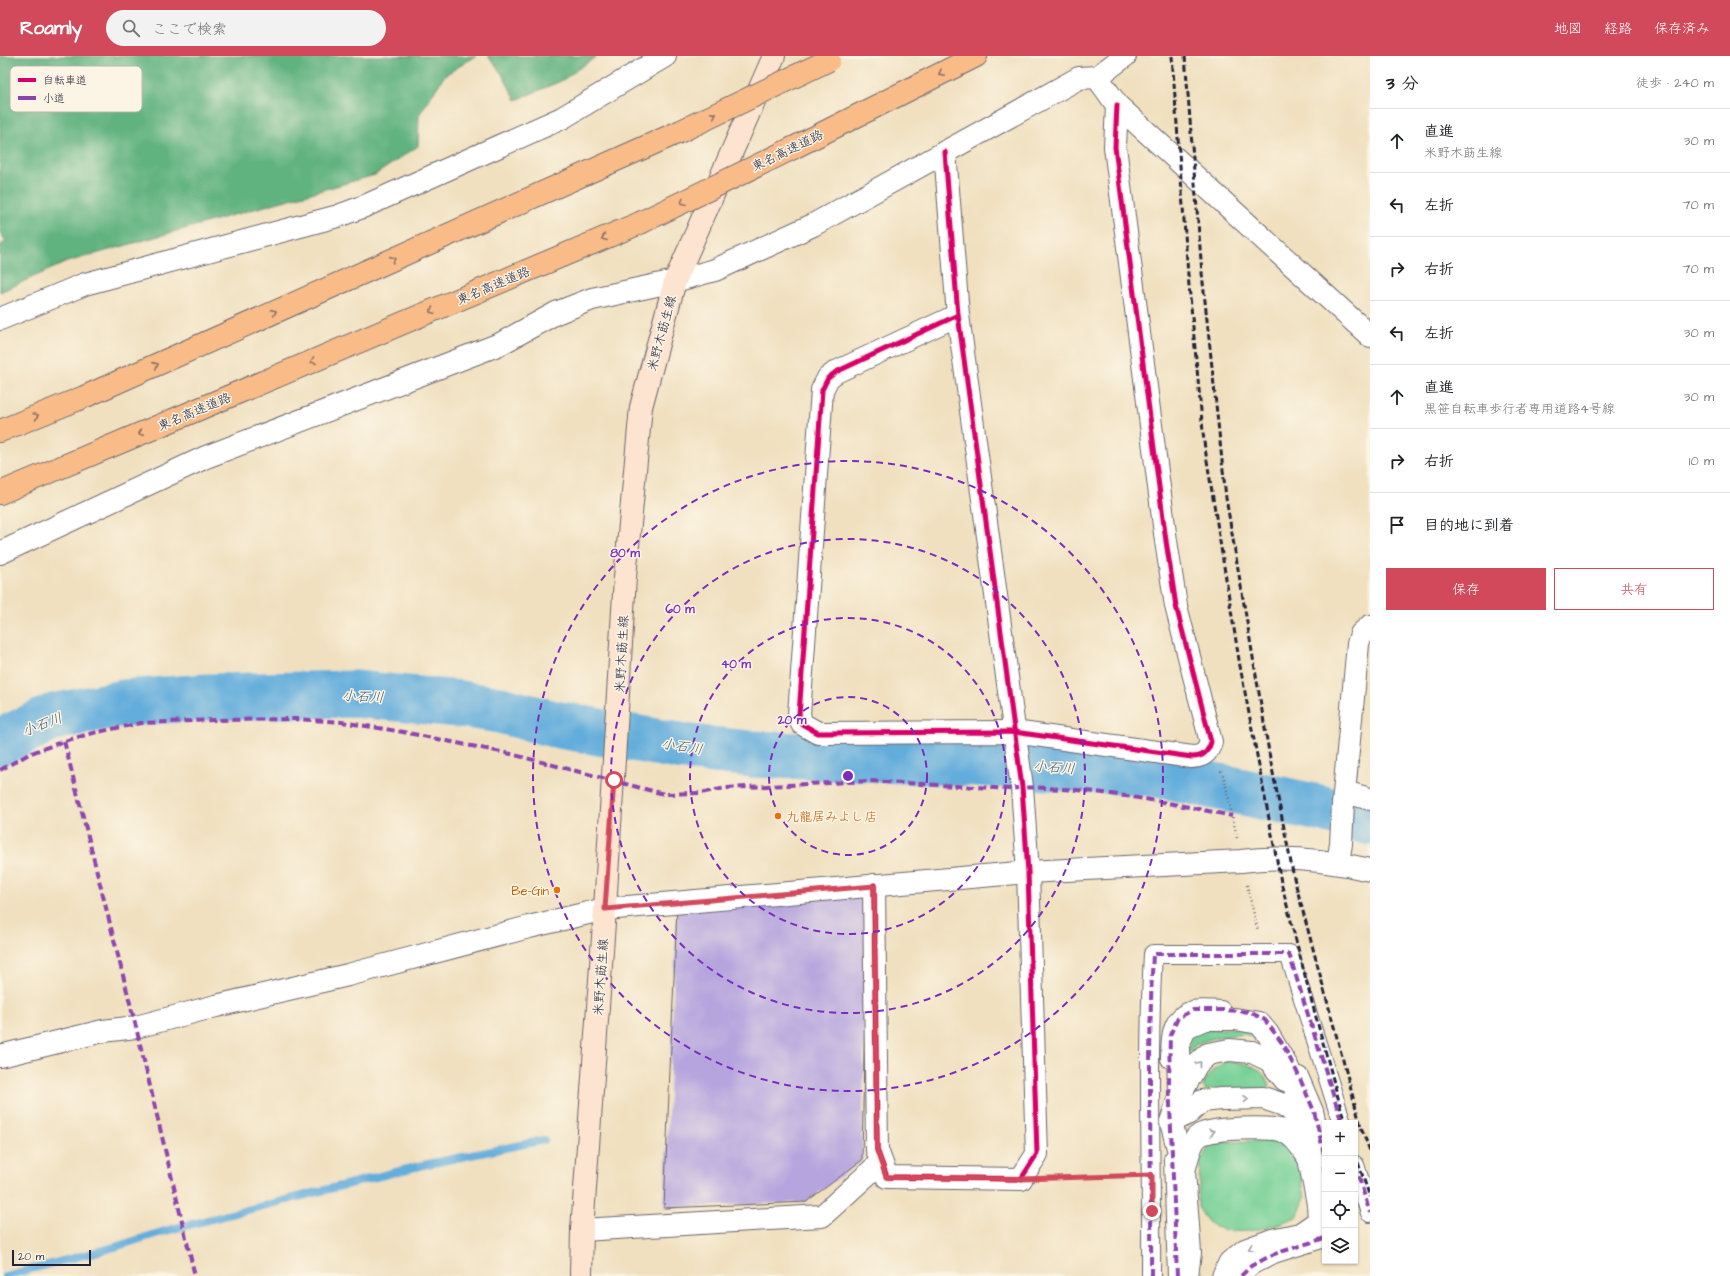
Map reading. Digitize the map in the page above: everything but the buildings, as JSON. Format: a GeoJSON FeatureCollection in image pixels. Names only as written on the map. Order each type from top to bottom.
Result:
{"type":"FeatureCollection","features":[{"type":"Feature","properties":{"kind":"highway","name":"東名高速道路"},"geometry":{"type":"LineString","coordinates":[[0,493],[640,223],[976,56]]}},
{"type":"Feature","properties":{"kind":"highway"},"geometry":{"type":"LineString","coordinates":[[0,431],[84,397],[679,132],[833,58]]}},
{"type":"Feature","properties":{"kind":"main road","name":"米野木莇生線"},"geometry":{"type":"LineString","coordinates":[[581,1276],[582,1230],[614,780],[625,577],[641,407],[675,281],[774,56]]}},
{"type":"Feature","properties":{"kind":"street"},"geometry":{"type":"LineString","coordinates":[[0,319],[86,284],[338,216],[366,206],[562,118],[664,56]]}},
{"type":"Feature","properties":{"kind":"street"},"geometry":{"type":"LineString","coordinates":[[0,553],[206,457],[500,344],[556,313],[592,299],[675,281],[715,270],[814,225],[1079,78],[1097,77],[1125,56]]}},
{"type":"Feature","properties":{"kind":"street"},"geometry":{"type":"LineString","coordinates":[[1097,77],[1117,105],[1370,336]]}},
{"type":"Feature","properties":{"kind":"street"},"geometry":{"type":"LineString","coordinates":[[958,315],[836,372],[828,378],[822,390],[799,715],[802,724],[818,733],[1014,732],[1192,757],[1198,757],[1204,754],[1209,750],[1211,742],[1176,606],[1166,541],[1115,147],[1117,105]]}},
{"type":"Feature","properties":{"kind":"street"},"geometry":{"type":"LineString","coordinates":[[874,886],[877,1150],[886,1177],[1021,1179],[1037,1154],[1028,872],[1022,787],[958,315],[945,152]]}},
{"type":"Feature","properties":{"kind":"street"},"geometry":{"type":"LineString","coordinates":[[1340,853],[1358,644],[1361,634],[1370,626]]}},
{"type":"Feature","properties":{"kind":"street"},"geometry":{"type":"LineString","coordinates":[[1344,798],[1370,799]]}},
{"type":"Feature","properties":{"kind":"street"},"geometry":{"type":"LineString","coordinates":[[0,1056],[103,1031],[136,1027],[216,1006],[348,975],[530,927],[605,909],[1028,872],[1241,861],[1340,853],[1370,870]]}},
{"type":"Feature","properties":{"kind":"street"},"geometry":{"type":"LineString","coordinates":[[1151,1276],[1152,1175],[1150,999],[1153,954],[1289,954],[1341,1120]]}},
{"type":"Feature","properties":{"kind":"street"},"geometry":{"type":"LineString","coordinates":[[1177,1276],[1169,1081],[1170,1035],[1178,1018],[1193,1010],[1250,1012],[1265,1020],[1282,1043],[1297,1072],[1314,1111],[1319,1221],[1300,1234],[1272,1240],[1245,1250],[1230,1262],[1223,1276]]}},
{"type":"Feature","properties":{"kind":"street"},"geometry":{"type":"LineString","coordinates":[[1179,1097],[1178,1045],[1186,1027],[1205,1019],[1235,1019],[1259,1023],[1268,1034],[1288,1068],[1295,1088],[1301,1117]]}},
{"type":"Feature","properties":{"kind":"street"},"geometry":{"type":"LineString","coordinates":[[1187,1276],[1190,1253],[1184,1171],[1171,1122],[1179,1097],[1197,1064],[1208,1054],[1229,1050],[1252,1052],[1269,1060],[1285,1080],[1317,1159]]}},
{"type":"Feature","properties":{"kind":"street"},"geometry":{"type":"LineString","coordinates":[[1171,1122],[1189,1113],[1202,1101],[1221,1099],[1263,1098],[1284,1105],[1301,1117]]}},
{"type":"Feature","properties":{"kind":"street"},"geometry":{"type":"LineString","coordinates":[[1184,1171],[1189,1151],[1199,1136],[1217,1130],[1263,1129],[1282,1131],[1295,1138],[1317,1159]]}},
{"type":"Feature","properties":{"kind":"street"},"geometry":{"type":"LineString","coordinates":[[582,1230],[822,1216],[882,1162]]}},
{"type":"Feature","properties":{"kind":"street"},"geometry":{"type":"LineString","coordinates":[[1358,1175],[1370,1213]]}},
{"type":"Feature","properties":{"kind":"street"},"geometry":{"type":"LineString","coordinates":[[1241,1276],[1251,1266],[1274,1254],[1322,1239]]}},
{"type":"Feature","properties":{"kind":"path"},"geometry":{"type":"LineString","coordinates":[[1224,777],[1241,861],[1263,954]]}},
{"type":"Feature","properties":{"kind":"path"},"geometry":{"type":"LineString","coordinates":[[1021,1179],[1152,1175]]}},
{"type":"Feature","properties":{"kind":"green space"},"geometry":{"type":"Polygon","coordinates":[[[0,56],[476,56],[445,75],[419,115],[418,146],[375,175],[67,262],[0,292],[0,246],[6,241],[0,233],[0,56]]]}},
{"type":"Feature","properties":{"kind":"green space"},"geometry":{"type":"Polygon","coordinates":[[[488,56],[597,56],[561,81],[516,100],[502,74],[488,56]]]}},
{"type":"Feature","properties":{"kind":"green space"},"geometry":{"type":"Polygon","coordinates":[[[1249,1027],[1259,1041],[1245,1034],[1218,1037],[1198,1043],[1185,1055],[1194,1031],[1249,1027]]]}},
{"type":"Feature","properties":{"kind":"green space"},"geometry":{"type":"Polygon","coordinates":[[[1228,1061],[1254,1067],[1263,1074],[1270,1086],[1265,1089],[1205,1090],[1203,1086],[1210,1074],[1219,1065],[1228,1061]]]}},
{"type":"Feature","properties":{"kind":"green space"},"geometry":{"type":"Polygon","coordinates":[[[1273,1140],[1286,1145],[1297,1160],[1305,1198],[1297,1217],[1256,1230],[1224,1230],[1211,1225],[1198,1207],[1200,1161],[1211,1144],[1273,1140]]]}},
{"type":"Feature","properties":{"kind":"waterway","name":"小石川"},"geometry":{"type":"LineString","coordinates":[[0,742],[53,717],[123,703],[207,697],[355,694],[460,704],[500,710],[554,724],[684,747],[751,754],[977,763],[1153,773],[1324,809],[1370,822]]}},
{"type":"Feature","properties":{"kind":"waterway"},"geometry":{"type":"LineString","coordinates":[[5,1276],[115,1247],[165,1231],[423,1165],[544,1140]]}},
{"type":"Feature","properties":{"kind":"railway"},"geometry":{"type":"LineString","coordinates":[[1172,56],[1188,275],[1204,442],[1240,666],[1281,882],[1344,1120]]}},
{"type":"Feature","properties":{"kind":"railway"},"geometry":{"type":"LineString","coordinates":[[1185,56],[1202,273],[1226,498],[1270,758],[1294,878],[1361,1127],[1370,1151]]}},
{"type":"Feature","properties":{"kind":"railway"},"geometry":{"type":"LineString","coordinates":[[1356,1156],[1370,1197]]}},
{"type":"Feature","properties":{"kind":"marked path"},"geometry":{"type":"LineString","coordinates":[[0,770],[29,754],[64,741],[141,723],[294,719],[342,722],[403,732],[511,754],[664,794],[700,793],[726,788],[869,781],[1011,789],[1063,789],[1106,793],[1190,807],[1232,816]]}},
{"type":"Feature","properties":{"kind":"marked path"},"geometry":{"type":"LineString","coordinates":[[64,741],[136,1027],[195,1276]]}},
{"type":"Feature","properties":{"kind":"marked path"},"geometry":{"type":"LineString","coordinates":[[1151,1276],[1150,1034],[1153,954],[1289,954],[1341,1120]]}},
{"type":"Feature","properties":{"kind":"marked path"},"geometry":{"type":"LineString","coordinates":[[1177,1276],[1169,1081],[1170,1035],[1178,1018],[1193,1010],[1225,1010],[1250,1012],[1265,1020],[1282,1043],[1297,1072],[1314,1111],[1325,1156]]}},
{"type":"Feature","properties":{"kind":"marked path"},"geometry":{"type":"LineString","coordinates":[[1358,1175],[1370,1213]]}},
{"type":"Feature","properties":{"kind":"marked path"},"geometry":{"type":"LineString","coordinates":[[1241,1276],[1251,1266],[1274,1254],[1322,1239]]}},
{"type":"Feature","properties":{"kind":"cycle path"},"geometry":{"type":"LineString","coordinates":[[958,315],[836,372],[828,378],[822,390],[799,715],[802,724],[818,733],[1014,732],[1192,757],[1202,755],[1207,751],[1211,742],[1176,606],[1166,541],[1115,147],[1117,105]]}},
{"type":"Feature","properties":{"kind":"cycle path"},"geometry":{"type":"LineString","coordinates":[[874,885],[877,1150],[887,1177],[1021,1179],[1037,1154],[1028,872],[1022,787],[958,315],[945,152]]}},
{"type":"Feature","properties":{"kind":"place","name":"九龍居みよし店"},"geometry":{"type":"Point","coordinates":[778,816]}},
{"type":"Feature","properties":{"kind":"place","name":"Be-Gin"},"geometry":{"type":"Point","coordinates":[557,890]}},
{"type":"Feature","properties":{"kind":"route"},"geometry":{"type":"LineString","coordinates":[[614,780],[605,909],[874,886],[877,1150],[886,1177],[1021,1179],[1152,1175],[1152,1211]]}}]}
